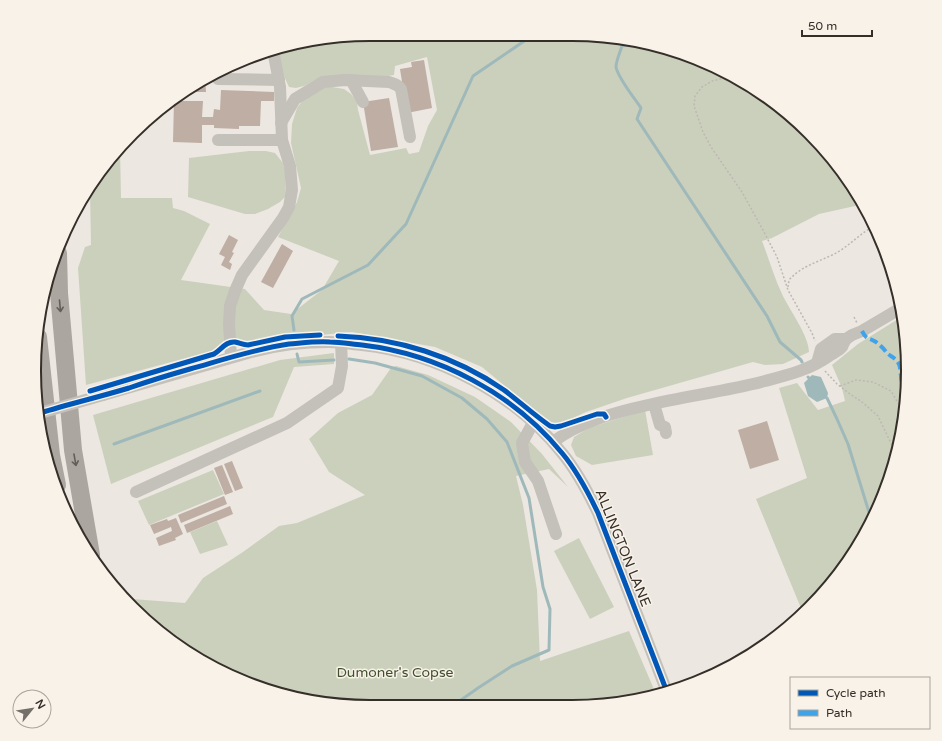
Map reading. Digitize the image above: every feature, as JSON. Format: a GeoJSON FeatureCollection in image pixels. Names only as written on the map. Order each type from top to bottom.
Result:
{"type":"FeatureCollection","features":[{"type":"Feature","properties":{"kind":"highway"},"geometry":{"type":"LineString","coordinates":[[58,264],[59,293],[73,450],[90,543]]}},
{"type":"Feature","properties":{"kind":"highway"},"geometry":{"type":"LineString","coordinates":[[41,366],[50,449]]}},
{"type":"Feature","properties":{"kind":"street"},"geometry":{"type":"LineString","coordinates":[[231,357],[229,324],[230,306],[235,292],[242,275],[283,218],[289,207],[291,198],[292,185],[290,166],[282,140],[280,87],[274,55]]}},
{"type":"Feature","properties":{"kind":"street"},"geometry":{"type":"LineString","coordinates":[[218,79],[279,80]]}},
{"type":"Feature","properties":{"kind":"street"},"geometry":{"type":"LineString","coordinates":[[281,124],[295,99],[323,82],[352,80],[389,82],[399,86],[401,89],[410,137]]}},
{"type":"Feature","properties":{"kind":"street"},"geometry":{"type":"LineString","coordinates":[[352,80],[363,102]]}},
{"type":"Feature","properties":{"kind":"street"},"geometry":{"type":"LineString","coordinates":[[218,140],[282,140]]}},
{"type":"Feature","properties":{"kind":"street"},"geometry":{"type":"LineString","coordinates":[[553,442],[572,430],[623,412],[654,404],[748,385],[800,372],[817,363],[821,349],[835,339],[846,339],[852,335],[862,332],[895,309]]}},
{"type":"Feature","properties":{"kind":"street","name":"ALLINGTON LANE"},"geometry":{"type":"LineString","coordinates":[[44,412],[231,357],[270,347],[310,342],[341,342],[376,346],[413,355],[462,374],[484,386],[533,423],[553,442],[576,473],[589,494],[598,513],[665,687]]}},
{"type":"Feature","properties":{"kind":"street"},"geometry":{"type":"LineString","coordinates":[[136,492],[287,423],[338,388],[342,366],[341,342]]}},
{"type":"Feature","properties":{"kind":"street"},"geometry":{"type":"LineString","coordinates":[[654,404],[660,425],[665,427],[666,433]]}},
{"type":"Feature","properties":{"kind":"street"},"geometry":{"type":"LineString","coordinates":[[533,423],[522,443],[525,462],[538,481],[556,534]]}},
{"type":"Feature","properties":{"kind":"path"},"geometry":{"type":"LineString","coordinates":[[723,78],[712,81],[702,87],[695,96],[694,106],[703,132],[711,147],[742,192],[778,257],[788,288],[812,333],[815,344]]}},
{"type":"Feature","properties":{"kind":"path"},"geometry":{"type":"LineString","coordinates":[[788,288],[789,280],[798,272],[836,253],[869,229]]}},
{"type":"Feature","properties":{"kind":"path"},"geometry":{"type":"LineString","coordinates":[[817,363],[840,386],[878,416],[892,446]]}},
{"type":"Feature","properties":{"kind":"path"},"geometry":{"type":"LineString","coordinates":[[840,386],[856,380],[874,382],[890,391],[899,405]]}},
{"type":"Feature","properties":{"kind":"green space"},"geometry":{"type":"Polygon","coordinates":[[[370,41],[572,41],[615,44],[657,52],[698,66],[736,85],[772,109],[789,123],[819,153],[833,170],[857,206],[819,214],[772,238],[762,241],[779,288],[806,338],[809,352],[783,364],[765,365],[753,362],[627,398],[586,412],[560,424],[547,421],[482,367],[435,347],[352,332],[246,342],[225,340],[212,351],[86,385],[78,268],[85,247],[91,245],[90,198],[120,156],[121,198],[172,198],[173,208],[184,211],[210,224],[181,280],[245,289],[264,310],[291,314],[322,290],[339,261],[278,237],[297,202],[301,188],[291,143],[292,124],[297,108],[303,100],[322,87],[344,89],[351,94],[357,102],[370,155],[406,148],[409,154],[419,152],[428,126],[437,110],[427,57],[395,66],[394,75],[319,78],[304,86],[296,88],[289,87],[283,74],[278,54],[306,47],[327,44],[370,41]]]}},
{"type":"Feature","properties":{"kind":"green space"},"geometry":{"type":"Polygon","coordinates":[[[249,151],[266,151],[275,153],[283,163],[285,170],[286,196],[280,202],[255,214],[245,214],[188,197],[189,158],[249,151]]]}},
{"type":"Feature","properties":{"kind":"green space"},"geometry":{"type":"Polygon","coordinates":[[[897,320],[901,370],[895,435],[884,476],[876,497],[857,535],[833,571],[800,607],[756,499],[807,478],[779,388],[797,383],[818,410],[845,401],[842,388],[832,365],[858,344],[897,320]]]}},
{"type":"Feature","properties":{"kind":"green space"},"geometry":{"type":"Polygon","coordinates":[[[334,353],[334,364],[294,367],[273,417],[111,484],[93,415],[280,360],[334,353]]]}},
{"type":"Feature","properties":{"kind":"green space","name":"Dumoner's Copse"},"geometry":{"type":"Polygon","coordinates":[[[396,366],[428,375],[475,397],[511,422],[542,454],[568,487],[549,469],[516,476],[523,505],[537,590],[540,661],[629,631],[654,690],[615,697],[572,700],[370,700],[306,694],[265,683],[244,675],[206,656],[170,632],[134,599],[185,603],[203,578],[279,526],[297,523],[365,495],[329,472],[309,439],[338,413],[372,395],[391,368],[396,366]]]}},
{"type":"Feature","properties":{"kind":"green space"},"geometry":{"type":"Polygon","coordinates":[[[645,410],[653,455],[592,465],[576,456],[571,445],[574,437],[589,428],[645,410]]]}},
{"type":"Feature","properties":{"kind":"green space"},"geometry":{"type":"Polygon","coordinates":[[[213,470],[224,494],[149,525],[138,501],[213,470]]]}},
{"type":"Feature","properties":{"kind":"green space"},"geometry":{"type":"Polygon","coordinates":[[[217,521],[228,545],[200,554],[190,532],[217,521]]]}},
{"type":"Feature","properties":{"kind":"green space"},"geometry":{"type":"Polygon","coordinates":[[[579,538],[614,607],[590,619],[554,551],[579,538]]]}},
{"type":"Feature","properties":{"kind":"water"},"geometry":{"type":"Polygon","coordinates":[[[812,375],[821,377],[828,393],[827,398],[817,402],[808,396],[804,383],[812,375]]]}},
{"type":"Feature","properties":{"kind":"building"},"geometry":{"type":"Polygon","coordinates":[[[424,60],[432,108],[407,113],[400,69],[412,67],[411,62],[424,60]]]}},
{"type":"Feature","properties":{"kind":"building"},"geometry":{"type":"Polygon","coordinates":[[[206,85],[206,92],[195,92],[206,85]]]}},
{"type":"Feature","properties":{"kind":"building"},"geometry":{"type":"Polygon","coordinates":[[[221,90],[274,92],[274,101],[261,101],[260,126],[239,126],[239,129],[214,128],[214,125],[202,125],[202,143],[173,142],[174,106],[181,101],[203,101],[202,117],[213,117],[214,109],[220,110],[221,90]]]}},
{"type":"Feature","properties":{"kind":"building"},"geometry":{"type":"Polygon","coordinates":[[[389,98],[398,147],[371,151],[363,102],[389,98]]]}},
{"type":"Feature","properties":{"kind":"building"},"geometry":{"type":"Polygon","coordinates":[[[229,235],[238,240],[232,252],[234,253],[229,262],[232,264],[230,270],[221,265],[225,257],[219,254],[229,235]]]}},
{"type":"Feature","properties":{"kind":"building"},"geometry":{"type":"Polygon","coordinates":[[[282,244],[293,251],[273,288],[261,282],[282,244]]]}},
{"type":"Feature","properties":{"kind":"building"},"geometry":{"type":"Polygon","coordinates":[[[767,421],[779,460],[750,469],[738,430],[767,421]]]}},
{"type":"Feature","properties":{"kind":"building"},"geometry":{"type":"Polygon","coordinates":[[[232,461],[243,488],[235,491],[224,464],[232,461]]]}},
{"type":"Feature","properties":{"kind":"building"},"geometry":{"type":"Polygon","coordinates":[[[222,465],[233,492],[225,495],[214,468],[222,465]]]}},
{"type":"Feature","properties":{"kind":"building"},"geometry":{"type":"Polygon","coordinates":[[[224,496],[227,504],[181,523],[178,515],[224,496]]]}},
{"type":"Feature","properties":{"kind":"building"},"geometry":{"type":"Polygon","coordinates":[[[230,506],[233,514],[187,533],[184,525],[230,506]]]}},
{"type":"Feature","properties":{"kind":"building"},"geometry":{"type":"Polygon","coordinates":[[[176,518],[183,534],[175,538],[176,540],[159,546],[156,538],[172,531],[171,527],[154,534],[150,525],[167,519],[168,521],[176,518]]]}},
{"type":"Feature","properties":{"kind":"waterway"},"geometry":{"type":"LineString","coordinates":[[294,330],[292,316],[302,299],[368,265],[406,224],[473,76],[524,41]]}},
{"type":"Feature","properties":{"kind":"waterway"},"geometry":{"type":"LineString","coordinates":[[625,45],[622,46],[617,59],[616,67],[617,72],[623,82],[641,108],[637,119],[767,316],[780,342],[802,362]]}},
{"type":"Feature","properties":{"kind":"waterway"},"geometry":{"type":"LineString","coordinates":[[297,354],[299,362],[334,360]]}},
{"type":"Feature","properties":{"kind":"waterway"},"geometry":{"type":"LineString","coordinates":[[349,359],[375,363],[422,376],[462,398],[487,419],[507,442],[529,498],[543,587],[550,609],[549,650],[512,666],[461,700]]}},
{"type":"Feature","properties":{"kind":"waterway"},"geometry":{"type":"LineString","coordinates":[[114,444],[260,391]]}},
{"type":"Feature","properties":{"kind":"waterway"},"geometry":{"type":"LineString","coordinates":[[827,398],[848,444],[869,512]]}},
{"type":"Feature","properties":{"kind":"marked path"},"geometry":{"type":"LineString","coordinates":[[862,331],[867,338],[876,342],[897,361],[900,368],[901,376]]}},
{"type":"Feature","properties":{"kind":"cycle path"},"geometry":{"type":"LineString","coordinates":[[90,391],[214,354],[226,344],[232,342],[248,345],[285,337],[320,335]]}},
{"type":"Feature","properties":{"kind":"cycle path"},"geometry":{"type":"LineString","coordinates":[[338,336],[382,340],[446,358],[485,378],[504,390],[550,426],[561,426],[597,414],[604,414],[606,417]]}},
{"type":"Feature","properties":{"kind":"cycle path"},"geometry":{"type":"LineString","coordinates":[[44,412],[239,355],[289,344],[338,342],[362,345],[418,357],[446,367],[472,380],[521,412],[562,453],[573,467],[598,513],[665,687]]}}]}
